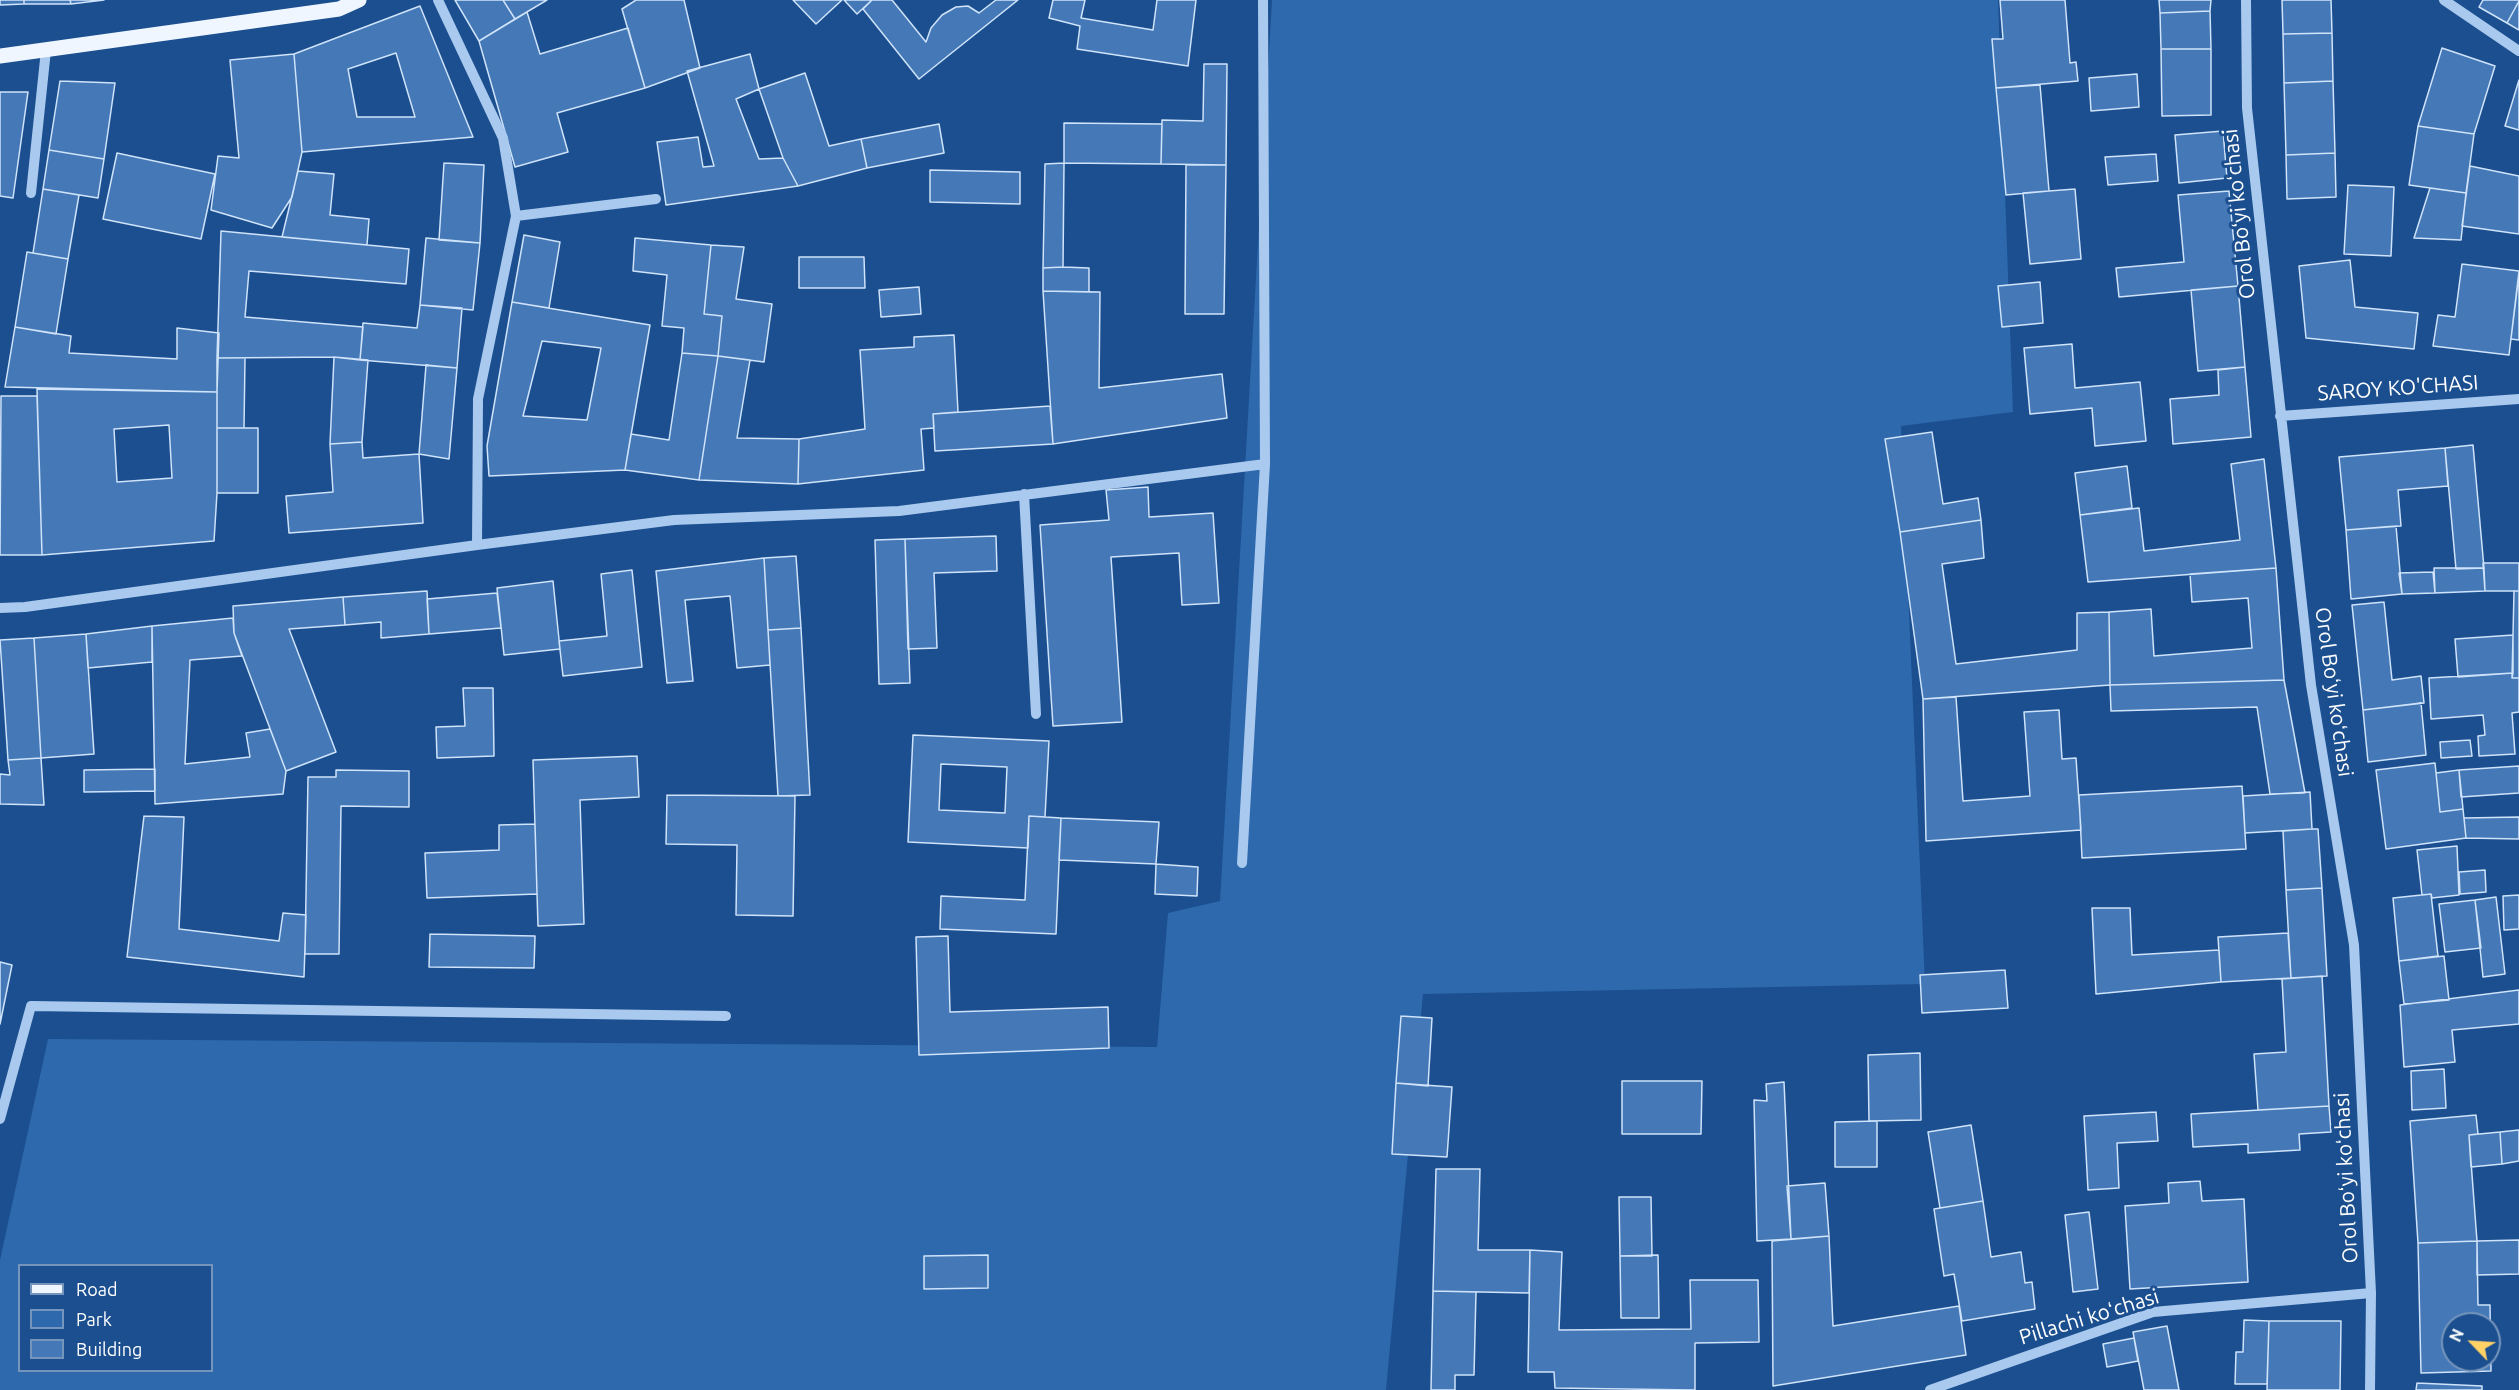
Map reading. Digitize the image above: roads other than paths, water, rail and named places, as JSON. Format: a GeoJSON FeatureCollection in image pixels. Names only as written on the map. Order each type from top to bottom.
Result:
{"type":"FeatureCollection","features":[{"type":"Feature","properties":{"kind":"main road"},"geometry":{"type":"LineString","coordinates":[[0,56],[339,9],[359,0]]}},
{"type":"Feature","properties":{"kind":"street"},"geometry":{"type":"LineString","coordinates":[[438,0],[503,138],[516,216],[478,399],[477,545]]}},
{"type":"Feature","properties":{"kind":"street"},"geometry":{"type":"LineString","coordinates":[[1242,863],[1265,464],[1263,0]]}},
{"type":"Feature","properties":{"kind":"street","name":"Orol Boʻyi koʻchasi"},"geometry":{"type":"LineString","coordinates":[[2246,0],[2247,108],[2280,416],[2311,685],[2354,945],[2371,1293],[2370,1390]]}},
{"type":"Feature","properties":{"kind":"street"},"geometry":{"type":"LineString","coordinates":[[2444,0],[2519,51]]}},
{"type":"Feature","properties":{"kind":"street"},"geometry":{"type":"LineString","coordinates":[[31,193],[46,50]]}},
{"type":"Feature","properties":{"kind":"street"},"geometry":{"type":"LineString","coordinates":[[516,216],[656,199]]}},
{"type":"Feature","properties":{"kind":"street","name":"SAROY KO'CHASI"},"geometry":{"type":"LineString","coordinates":[[2280,416],[2519,399]]}},
{"type":"Feature","properties":{"kind":"street"},"geometry":{"type":"LineString","coordinates":[[0,608],[25,607],[674,520],[899,511],[1265,464]]}},
{"type":"Feature","properties":{"kind":"street"},"geometry":{"type":"LineString","coordinates":[[1024,494],[1036,714]]}},
{"type":"Feature","properties":{"kind":"street"},"geometry":{"type":"LineString","coordinates":[[0,1119],[31,1006],[726,1016]]}},
{"type":"Feature","properties":{"kind":"street","name":"Pillachi koʻchasi"},"geometry":{"type":"LineString","coordinates":[[1930,1390],[2153,1312],[2371,1293]]}}]}
